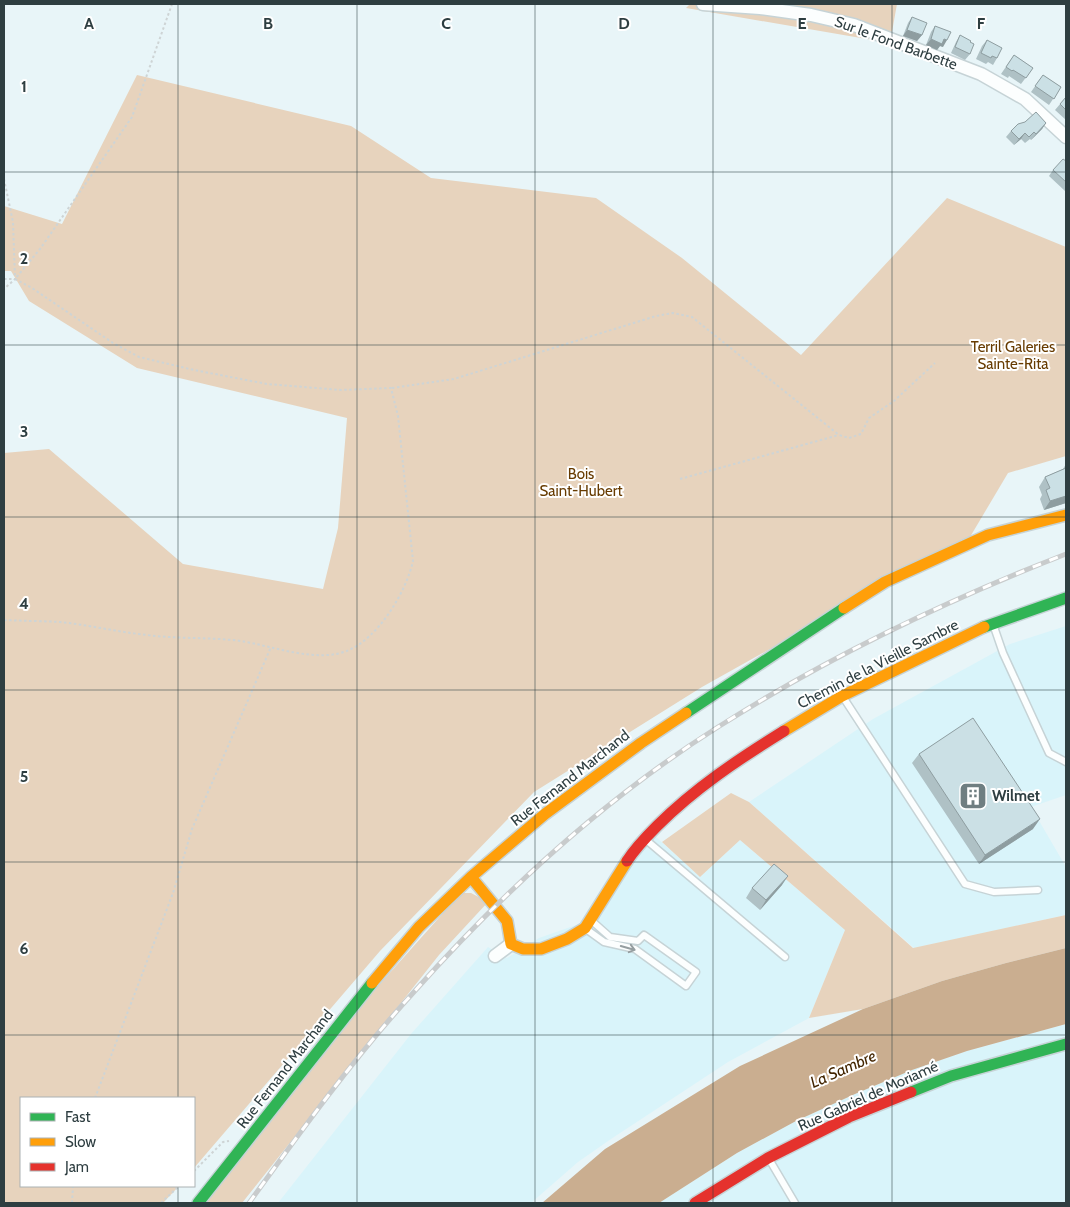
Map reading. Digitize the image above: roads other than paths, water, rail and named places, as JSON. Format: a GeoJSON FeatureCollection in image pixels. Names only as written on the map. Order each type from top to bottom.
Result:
{"type":"FeatureCollection","features":[{"type":"Feature","properties":{"kind":"street","name":"Sur le Fond Barbette"},"geometry":{"type":"LineString","coordinates":[[703,4],[768,9],[811,15],[854,25],[981,74],[1025,99],[1066,137]]}},
{"type":"Feature","properties":{"kind":"street","name":"Rue Fernand Marchand"},"geometry":{"type":"LineString","coordinates":[[198,1203],[419,927],[471,877],[545,814],[641,742],[756,665],[886,582],[988,535],[1066,515]]}},
{"type":"Feature","properties":{"kind":"street","name":"Chemin de la Vieille Sambre"},"geometry":{"type":"LineString","coordinates":[[511,944],[523,949],[541,949],[567,939],[588,924],[635,848],[644,838],[679,804],[734,762],[842,696],[992,623],[1066,598]]}},
{"type":"Feature","properties":{"kind":"street"},"geometry":{"type":"LineString","coordinates":[[471,877],[507,921],[511,944],[495,956]]}},
{"type":"Feature","properties":{"kind":"street","name":"Rue Gabriel de Moriamé"},"geometry":{"type":"LineString","coordinates":[[694,1203],[768,1158],[850,1117],[951,1076],[1066,1044]]}},
{"type":"Feature","properties":{"kind":"lane"},"geometry":{"type":"LineString","coordinates":[[992,623],[1003,653],[1049,753],[1066,762]]}},
{"type":"Feature","properties":{"kind":"lane"},"geometry":{"type":"LineString","coordinates":[[842,696],[965,884],[994,892],[1038,890]]}},
{"type":"Feature","properties":{"kind":"lane"},"geometry":{"type":"LineString","coordinates":[[644,838],[785,957]]}},
{"type":"Feature","properties":{"kind":"lane"},"geometry":{"type":"LineString","coordinates":[[588,924],[610,937],[638,941],[644,935],[696,972],[686,986],[635,948],[604,942],[588,924]]}},
{"type":"Feature","properties":{"kind":"lane"},"geometry":{"type":"LineString","coordinates":[[768,1158],[796,1203]]}},
{"type":"Feature","properties":{"kind":"water","name":"La Sambre"},"geometry":{"type":"Polygon","coordinates":[[[1066,948],[1066,1024],[967,1051],[912,1070],[855,1094],[796,1121],[737,1153],[659,1203],[542,1203],[605,1149],[740,1066],[863,1009],[942,981],[1066,948]]]}},
{"type":"Feature","properties":{"kind":"railway"},"geometry":{"type":"LineString","coordinates":[[249,1203],[348,1069],[413,993],[482,919],[595,816],[676,755],[718,727],[802,677],[932,611],[1066,554]]}},
{"type":"Feature","properties":{"kind":"place","name":"Wilmet"},"geometry":{"type":"Point","coordinates":[973,796]}},
{"type":"Feature","properties":{"kind":"park label","name":"Terril Galeries Sainte-Rita"},"geometry":{"type":"Point","coordinates":[1013,356]}},
{"type":"Feature","properties":{"kind":"park label","name":"Bois Saint-Hubert"},"geometry":{"type":"Point","coordinates":[581,482]}}]}
